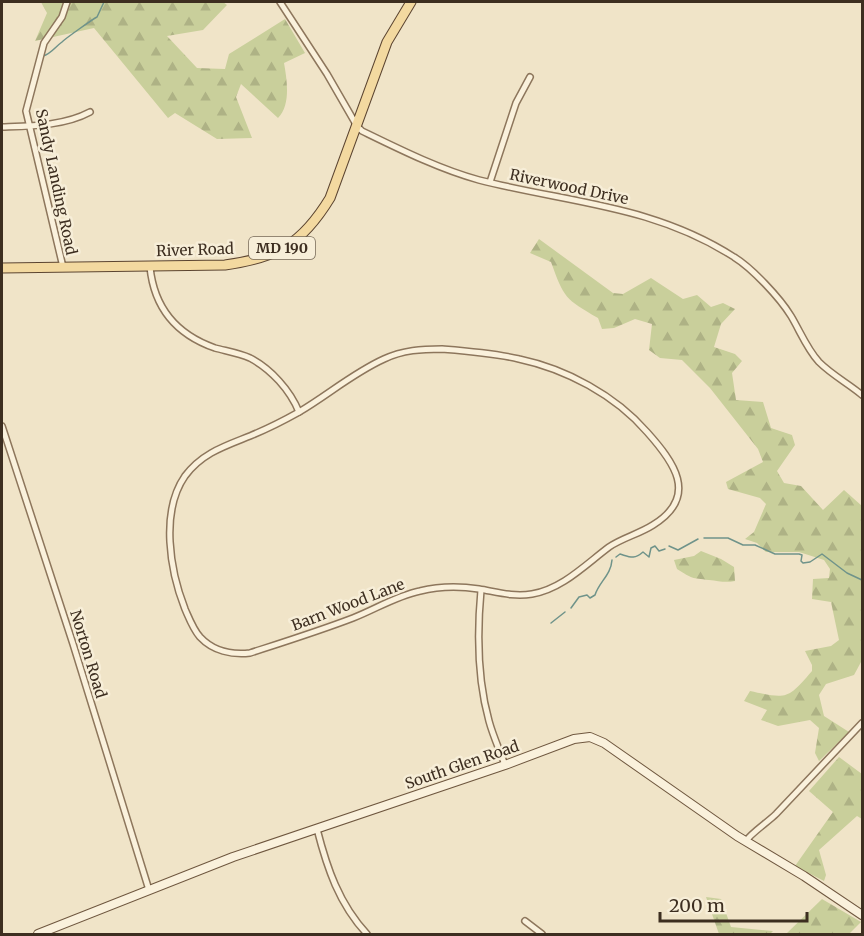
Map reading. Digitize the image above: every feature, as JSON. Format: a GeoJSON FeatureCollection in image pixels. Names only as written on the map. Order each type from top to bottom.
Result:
{"type":"FeatureCollection","features":[{"type":"Feature","properties":{"kind":"main road","name":"River Road"},"geometry":{"type":"LineString","coordinates":[[2,268],[225,265],[270,256],[294,241],[320,214],[330,198],[387,42],[411,2]]}},
{"type":"Feature","properties":{"kind":"main road","name":"South Glen Road"},"geometry":{"type":"LineString","coordinates":[[38,934],[231,857],[505,765],[574,739],[593,738],[604,742],[746,841],[862,915]]}},
{"type":"Feature","properties":{"kind":"street","name":"Sandy Landing Road"},"geometry":{"type":"LineString","coordinates":[[63,267],[26,111],[44,43],[62,17],[67,2]]}},
{"type":"Feature","properties":{"kind":"street"},"geometry":{"type":"LineString","coordinates":[[280,2],[327,74],[357,126]]}},
{"type":"Feature","properties":{"kind":"street"},"geometry":{"type":"LineString","coordinates":[[490,182],[516,103],[530,76]]}},
{"type":"Feature","properties":{"kind":"street"},"geometry":{"type":"LineString","coordinates":[[2,127],[29,126],[77,119],[90,112]]}},
{"type":"Feature","properties":{"kind":"street","name":"Riverwood Drive"},"geometry":{"type":"LineString","coordinates":[[357,126],[362,131],[400,149],[447,168],[490,182],[622,209],[680,228],[707,241],[737,259],[775,295],[790,314],[819,362],[862,395]]}},
{"type":"Feature","properties":{"kind":"street"},"geometry":{"type":"LineString","coordinates":[[150,267],[155,296],[166,316],[179,328],[199,340],[213,347],[250,358],[266,369],[294,399],[299,412]]}},
{"type":"Feature","properties":{"kind":"street","name":"Barn Wood Lane"},"geometry":{"type":"LineString","coordinates":[[442,349],[519,359],[566,374],[613,402],[639,423],[668,456],[676,470],[679,485],[670,511],[655,525],[613,544],[563,582],[548,590],[520,596],[461,587],[439,587],[398,597],[354,618],[250,653],[239,654],[220,650],[199,636],[174,579],[171,561],[171,520],[176,495],[184,477],[198,461],[212,451],[270,427],[299,412],[351,377],[386,358],[414,350],[442,349]]}},
{"type":"Feature","properties":{"kind":"street","name":"Norton Road"},"geometry":{"type":"LineString","coordinates":[[2,426],[73,644],[149,890]]}},
{"type":"Feature","properties":{"kind":"street"},"geometry":{"type":"LineString","coordinates":[[481,590],[479,654],[482,686],[489,721],[505,765]]}},
{"type":"Feature","properties":{"kind":"street"},"geometry":{"type":"LineString","coordinates":[[746,841],[810,781],[862,723]]}},
{"type":"Feature","properties":{"kind":"street"},"geometry":{"type":"LineString","coordinates":[[317,829],[327,867],[335,886],[355,922],[367,934]]}},
{"type":"Feature","properties":{"kind":"street"},"geometry":{"type":"LineString","coordinates":[[525,921],[542,934]]}},
{"type":"Feature","properties":{"kind":"green space"},"geometry":{"type":"Polygon","coordinates":[[[41,2],[223,2],[227,5],[203,30],[167,36],[197,68],[225,69],[229,54],[285,19],[305,53],[284,63],[287,84],[286,99],[278,118],[241,84],[236,97],[252,138],[217,139],[175,113],[168,118],[94,28],[35,41],[47,13],[41,2]]]}},
{"type":"Feature","properties":{"kind":"green space"},"geometry":{"type":"Polygon","coordinates":[[[539,239],[613,293],[623,294],[651,278],[683,299],[697,295],[711,307],[723,303],[735,309],[721,324],[714,347],[735,354],[742,361],[732,373],[736,400],[763,402],[771,428],[792,435],[795,445],[777,471],[784,483],[801,486],[823,510],[844,490],[862,506],[861,662],[854,675],[826,684],[819,695],[824,716],[849,732],[819,761],[815,753],[819,728],[810,720],[778,726],[761,720],[767,710],[744,701],[750,691],[779,696],[791,692],[812,671],[812,665],[805,651],[831,646],[839,640],[831,602],[812,599],[813,579],[829,578],[830,569],[824,560],[799,552],[766,552],[757,543],[745,539],[754,532],[766,504],[760,498],[728,489],[726,482],[763,462],[758,449],[710,388],[682,360],[660,358],[649,350],[652,324],[635,319],[614,328],[602,329],[598,318],[572,301],[563,291],[551,262],[530,253],[539,239]]]}},
{"type":"Feature","properties":{"kind":"green space"},"geometry":{"type":"Polygon","coordinates":[[[701,551],[734,567],[735,581],[722,582],[695,578],[677,569],[674,560],[694,556],[701,551]]]}},
{"type":"Feature","properties":{"kind":"green space"},"geometry":{"type":"Polygon","coordinates":[[[839,757],[862,774],[862,819],[857,816],[819,850],[826,875],[824,881],[795,866],[833,812],[809,791],[839,757]]]}},
{"type":"Feature","properties":{"kind":"green space"},"geometry":{"type":"Polygon","coordinates":[[[706,897],[721,899],[731,927],[773,931],[770,934],[719,934],[706,897]]]}},
{"type":"Feature","properties":{"kind":"green space"},"geometry":{"type":"Polygon","coordinates":[[[822,899],[861,922],[849,934],[786,934],[822,899]]]}},
{"type":"Feature","properties":{"kind":"waterway"},"geometry":{"type":"LineString","coordinates":[[43,56],[97,17],[104,2]]}},
{"type":"Feature","properties":{"kind":"waterway"},"geometry":{"type":"LineString","coordinates":[[704,538],[728,538],[743,545],[755,545],[775,554],[799,554],[802,555],[803,563],[810,562],[822,554],[847,573],[862,580]]}},
{"type":"Feature","properties":{"kind":"waterway"},"geometry":{"type":"LineString","coordinates":[[669,546],[678,550],[698,539]]}},
{"type":"Feature","properties":{"kind":"waterway"},"geometry":{"type":"LineString","coordinates":[[616,557],[620,554],[634,557],[643,552],[649,557],[651,548],[655,546],[659,551],[665,549]]}},
{"type":"Feature","properties":{"kind":"waterway"},"geometry":{"type":"LineString","coordinates":[[571,608],[579,597],[587,595],[590,598],[595,595],[612,560]]}},
{"type":"Feature","properties":{"kind":"waterway"},"geometry":{"type":"LineString","coordinates":[[551,623],[565,612]]}}]}
